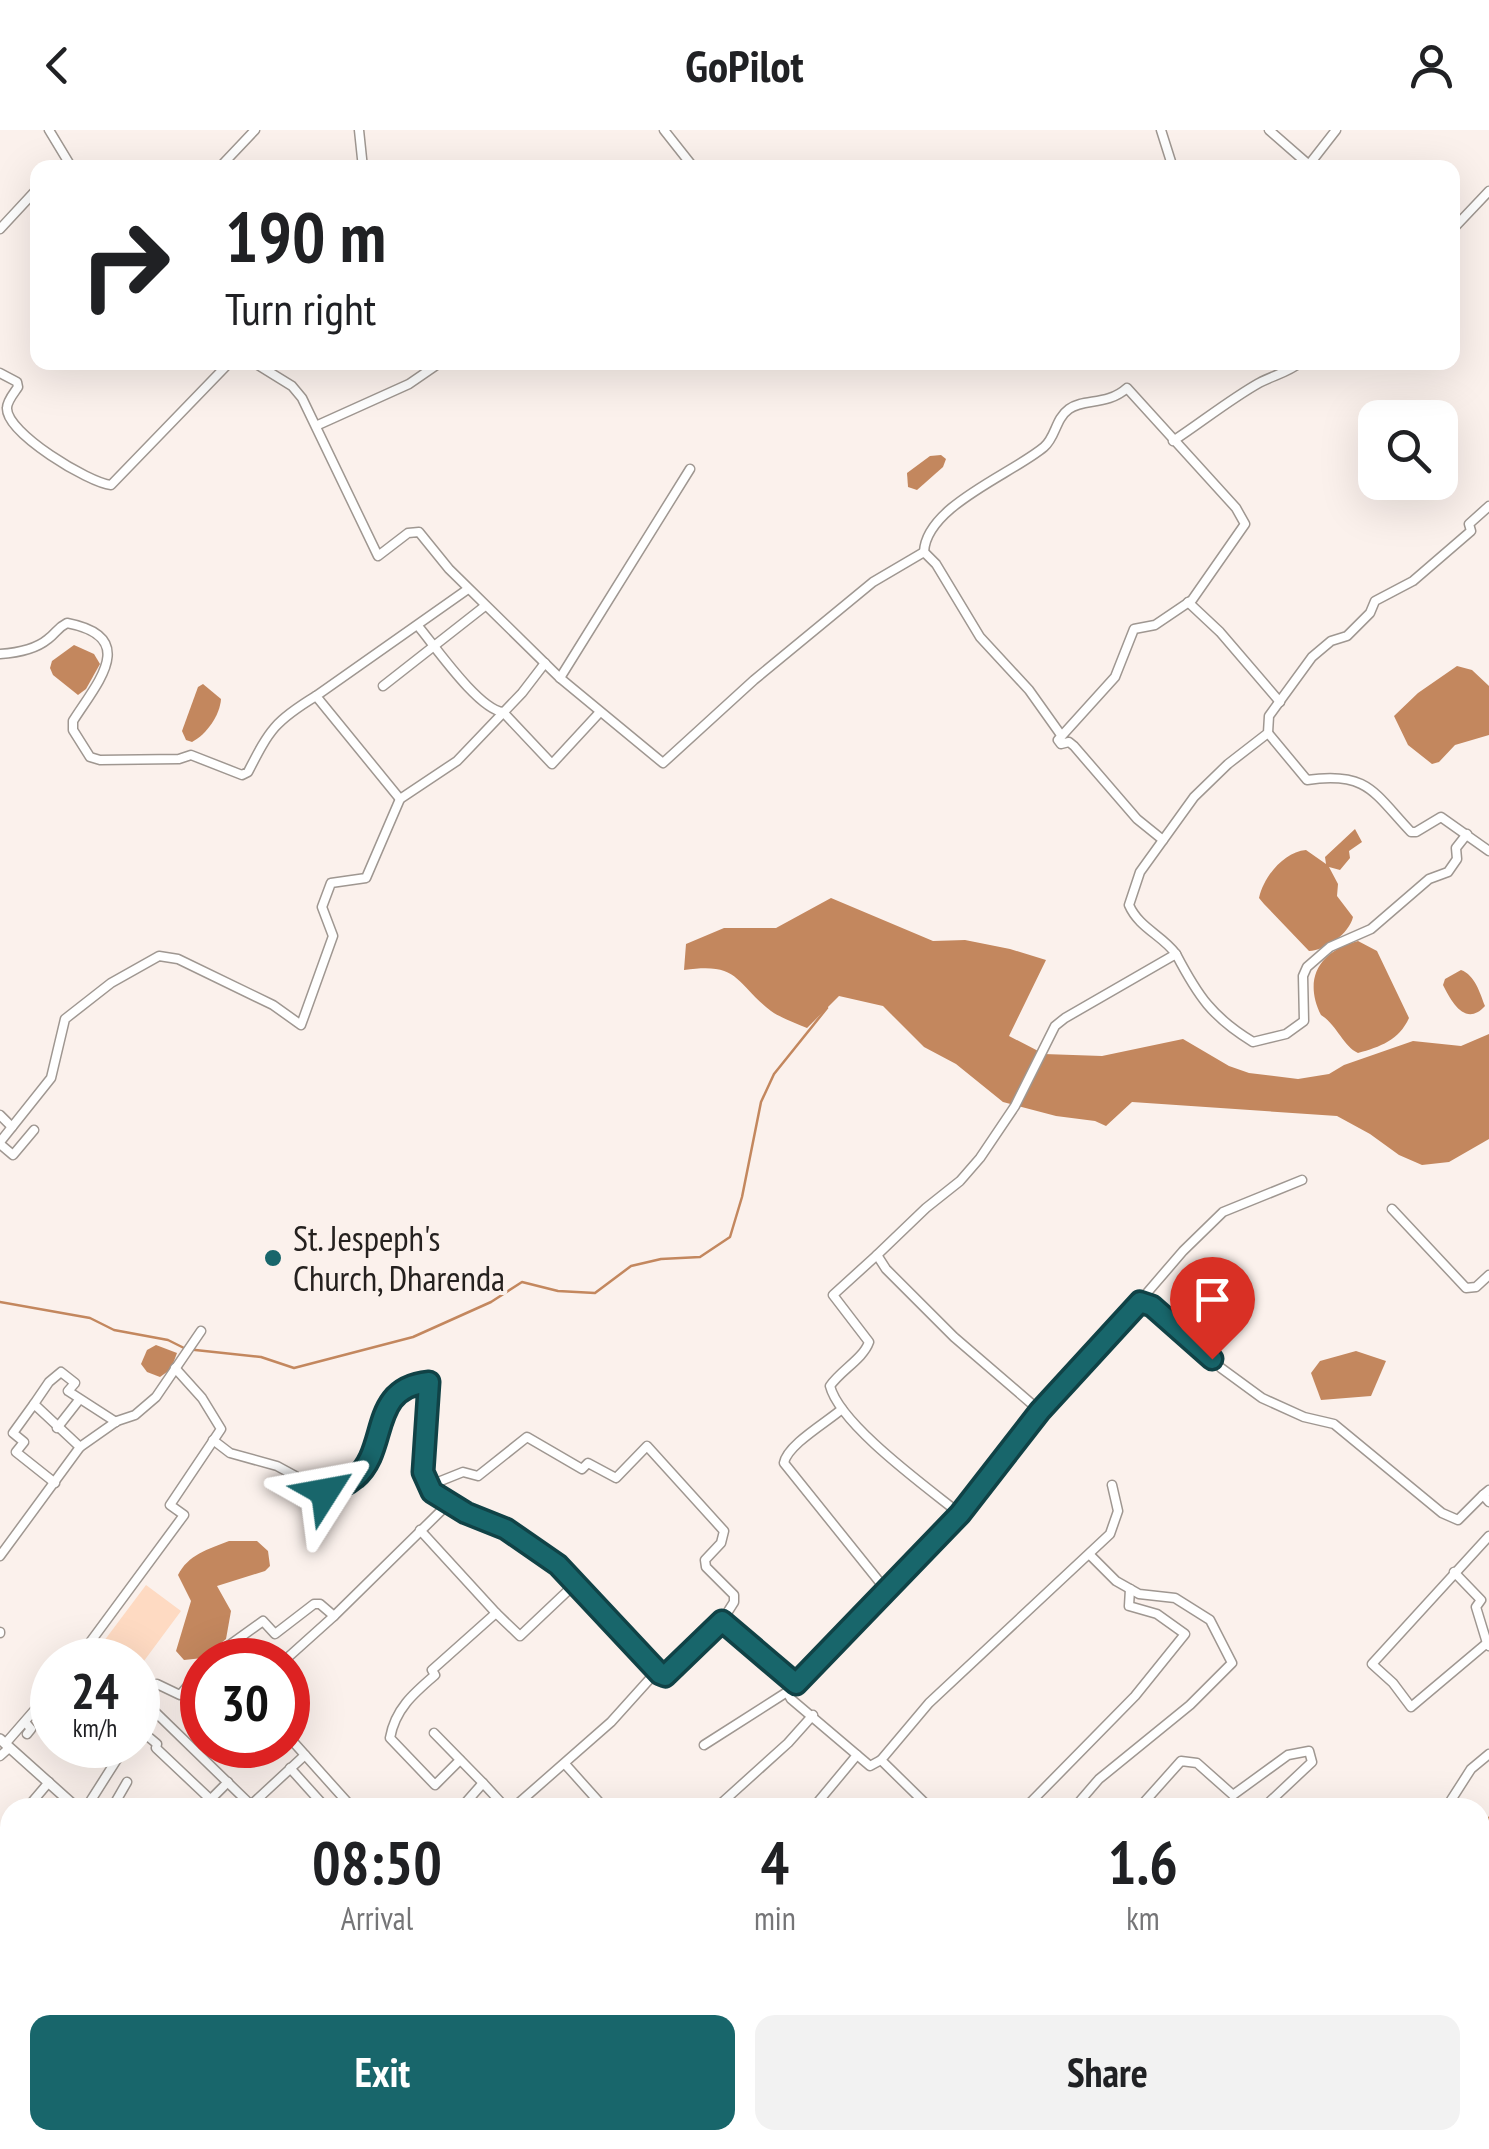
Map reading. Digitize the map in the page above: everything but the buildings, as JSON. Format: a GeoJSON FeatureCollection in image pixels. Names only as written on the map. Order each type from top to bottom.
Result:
{"type":"FeatureCollection","features":[{"type":"Feature","properties":{"kind":"street"},"geometry":{"type":"LineString","coordinates":[[48,130],[68,160]]}},
{"type":"Feature","properties":{"kind":"street"},"geometry":{"type":"LineString","coordinates":[[226,160],[254,130]]}},
{"type":"Feature","properties":{"kind":"street"},"geometry":{"type":"LineString","coordinates":[[359,130],[361,160]]}},
{"type":"Feature","properties":{"kind":"street"},"geometry":{"type":"LineString","coordinates":[[664,130],[688,160]]}},
{"type":"Feature","properties":{"kind":"street"},"geometry":{"type":"LineString","coordinates":[[1162,130],[1170,160]]}},
{"type":"Feature","properties":{"kind":"street"},"geometry":{"type":"LineString","coordinates":[[1269,130],[1302,160]]}},
{"type":"Feature","properties":{"kind":"street"},"geometry":{"type":"LineString","coordinates":[[1313,160],[1336,130]]}},
{"type":"Feature","properties":{"kind":"street"},"geometry":{"type":"LineString","coordinates":[[63,160],[66,157]]}},
{"type":"Feature","properties":{"kind":"street"},"geometry":{"type":"LineString","coordinates":[[1460,222],[1489,191]]}},
{"type":"Feature","properties":{"kind":"street"},"geometry":{"type":"LineString","coordinates":[[0,230],[30,197]]}},
{"type":"Feature","properties":{"kind":"street"},"geometry":{"type":"LineString","coordinates":[[0,373],[17,382],[7,412],[22,432],[61,464],[111,485],[222,370]]}},
{"type":"Feature","properties":{"kind":"street"},"geometry":{"type":"LineString","coordinates":[[266,370],[292,386],[318,425],[378,556],[408,533],[419,532],[468,589],[560,678],[663,763],[754,680],[873,582],[924,552],[927,536],[940,518],[1011,466],[1048,445],[1056,421],[1072,406],[1104,401],[1127,388],[1245,521],[1201,589],[1188,602],[1156,625],[1134,630],[1115,677],[1058,740],[1074,746],[1137,818],[1163,840]]}},
{"type":"Feature","properties":{"kind":"street"},"geometry":{"type":"LineString","coordinates":[[318,425],[408,384],[429,370]]}},
{"type":"Feature","properties":{"kind":"street"},"geometry":{"type":"LineString","coordinates":[[1173,441],[1249,390],[1292,370]]}},
{"type":"Feature","properties":{"kind":"street"},"geometry":{"type":"LineString","coordinates":[[560,678],[690,469]]}},
{"type":"Feature","properties":{"kind":"street"},"geometry":{"type":"LineString","coordinates":[[1489,506],[1474,517],[1470,531],[1413,581],[1382,596],[1347,636],[1331,640],[1317,652],[1268,716],[1268,733],[1307,780],[1343,778],[1369,787],[1380,794],[1410,832],[1441,817],[1489,851]]}},
{"type":"Feature","properties":{"kind":"street"},"geometry":{"type":"LineString","coordinates":[[924,552],[936,564],[980,637],[1029,690],[1061,735]]}},
{"type":"Feature","properties":{"kind":"street"},"geometry":{"type":"LineString","coordinates":[[0,654],[18,653],[48,640],[56,628],[67,623],[96,632],[108,648],[108,664],[73,722],[73,730],[90,758],[179,760],[191,754],[242,775],[248,772],[271,728],[283,716],[468,589]]}},
{"type":"Feature","properties":{"kind":"street"},"geometry":{"type":"LineString","coordinates":[[1188,602],[1220,632],[1280,702]]}},
{"type":"Feature","properties":{"kind":"street"},"geometry":{"type":"LineString","coordinates":[[382,686],[485,606]]}},
{"type":"Feature","properties":{"kind":"street"},"geometry":{"type":"LineString","coordinates":[[418,626],[494,711],[503,712],[552,764],[600,712]]}},
{"type":"Feature","properties":{"kind":"street"},"geometry":{"type":"LineString","coordinates":[[34,1130],[14,1155],[0,1143],[51,1078],[64,1019],[112,983],[159,956],[178,959],[272,1005],[301,1026],[333,936],[322,908],[332,884],[362,880],[369,874],[400,799],[457,761],[545,663]]}},
{"type":"Feature","properties":{"kind":"street"},"geometry":{"type":"LineString","coordinates":[[316,696],[400,799]]}},
{"type":"Feature","properties":{"kind":"street"},"geometry":{"type":"LineString","coordinates":[[1268,733],[1194,797],[1140,872],[1129,905],[1146,929],[1176,954],[1209,1010],[1254,1042],[1286,1034],[1304,1021],[1303,976],[1307,968],[1330,947],[1370,929],[1428,878],[1448,872],[1456,859],[1456,848],[1467,834]]}},
{"type":"Feature","properties":{"kind":"street"},"geometry":{"type":"LineString","coordinates":[[960,1514],[906,1471],[842,1409],[830,1386],[868,1348],[869,1342],[833,1296],[960,1181],[1016,1106],[1055,1026],[1176,954]]}},
{"type":"Feature","properties":{"kind":"street"},"geometry":{"type":"LineString","coordinates":[[0,1115],[12,1127]]}},
{"type":"Feature","properties":{"kind":"street"},"geometry":{"type":"LineString","coordinates":[[704,1745],[796,1684],[960,1514],[1040,1411],[1183,1251],[1223,1212],[1302,1180]]}},
{"type":"Feature","properties":{"kind":"street"},"geometry":{"type":"LineString","coordinates":[[1392,1209],[1466,1288],[1476,1287],[1489,1275]]}},
{"type":"Feature","properties":{"kind":"street"},"geometry":{"type":"LineString","coordinates":[[877,1255],[886,1269],[954,1337],[1040,1411]]}},
{"type":"Feature","properties":{"kind":"street"},"geometry":{"type":"LineString","coordinates":[[1140,1302],[1152,1306],[1221,1368],[1262,1398],[1304,1417],[1334,1424],[1442,1514],[1458,1520],[1487,1495]]}},
{"type":"Feature","properties":{"kind":"street"},"geometry":{"type":"LineString","coordinates":[[0,1556],[80,1447],[146,1406],[201,1331]]}},
{"type":"Feature","properties":{"kind":"street"},"geometry":{"type":"LineString","coordinates":[[93,1638],[184,1515],[170,1505],[221,1429],[216,1417],[176,1368]]}},
{"type":"Feature","properties":{"kind":"street"},"geometry":{"type":"LineString","coordinates":[[55,1483],[16,1452],[24,1442],[13,1433],[49,1382],[61,1372],[75,1383],[68,1391],[116,1422]]}},
{"type":"Feature","properties":{"kind":"street"},"geometry":{"type":"LineString","coordinates":[[212,1440],[230,1453],[277,1466],[325,1492],[349,1483],[363,1470],[386,1406],[397,1394],[429,1382],[423,1472],[428,1486],[448,1504],[506,1529],[558,1565],[656,1672],[665,1676],[679,1665],[722,1621],[734,1602],[734,1595],[706,1567],[705,1560],[724,1531],[647,1446],[616,1478],[588,1463],[582,1469],[527,1437],[478,1476],[463,1472],[428,1486]]}},
{"type":"Feature","properties":{"kind":"street"},"geometry":{"type":"LineString","coordinates":[[57,1428],[78,1400]]}},
{"type":"Feature","properties":{"kind":"street"},"geometry":{"type":"LineString","coordinates":[[34,1404],[80,1447]]}},
{"type":"Feature","properties":{"kind":"street"},"geometry":{"type":"LineString","coordinates":[[842,1409],[792,1447],[784,1463],[886,1590]]}},
{"type":"Feature","properties":{"kind":"street"},"geometry":{"type":"LineString","coordinates":[[787,1692],[870,1766],[881,1760],[929,1703],[1110,1534],[1118,1512],[1112,1485]]}},
{"type":"Feature","properties":{"kind":"street"},"geometry":{"type":"LineString","coordinates":[[309,1638],[448,1504]]}},
{"type":"Feature","properties":{"kind":"street"},"geometry":{"type":"LineString","coordinates":[[420,1530],[520,1636],[576,1583]]}},
{"type":"Feature","properties":{"kind":"street"},"geometry":{"type":"LineString","coordinates":[[1454,1572],[1481,1600],[1476,1607],[1488,1644],[1411,1707],[1372,1664],[1454,1572],[1489,1536]]}},
{"type":"Feature","properties":{"kind":"street"},"geometry":{"type":"LineString","coordinates":[[1083,1798],[1232,1663],[1210,1620],[1175,1598],[1139,1594],[1116,1581],[1090,1555]]}},
{"type":"Feature","properties":{"kind":"street"},"geometry":{"type":"LineString","coordinates":[[1035,1798],[1135,1696],[1185,1634],[1158,1614],[1129,1606],[1130,1589]]}},
{"type":"Feature","properties":{"kind":"street"},"geometry":{"type":"LineString","coordinates":[[240,1638],[264,1621],[275,1634],[314,1604],[320,1604],[334,1616]]}},
{"type":"Feature","properties":{"kind":"street"},"geometry":{"type":"LineString","coordinates":[[460,1760],[435,1785],[390,1738],[393,1720],[435,1674],[432,1670],[496,1613]]}},
{"type":"Feature","properties":{"kind":"street"},"geometry":{"type":"LineString","coordinates":[[722,1621],[796,1684]]}},
{"type":"Feature","properties":{"kind":"street"},"geometry":{"type":"LineString","coordinates":[[522,1798],[611,1722],[656,1672]]}},
{"type":"Feature","properties":{"kind":"street"},"geometry":{"type":"LineString","coordinates":[[727,1798],[813,1715]]}},
{"type":"Feature","properties":{"kind":"street"},"geometry":{"type":"LineString","coordinates":[[0,1756],[4,1744],[30,1716]]}},
{"type":"Feature","properties":{"kind":"street"},"geometry":{"type":"LineString","coordinates":[[160,1717],[245,1798]]}},
{"type":"Feature","properties":{"kind":"street"},"geometry":{"type":"LineString","coordinates":[[25,1722],[31,1729],[26,1734]]}},
{"type":"Feature","properties":{"kind":"street"},"geometry":{"type":"LineString","coordinates":[[434,1733],[499,1798]]}},
{"type":"Feature","properties":{"kind":"street"},"geometry":{"type":"LineString","coordinates":[[4,1744],[66,1798]]}},
{"type":"Feature","properties":{"kind":"street"},"geometry":{"type":"LineString","coordinates":[[1148,1798],[1181,1762],[1197,1763],[1233,1796],[1288,1755],[1310,1751],[1312,1762],[1273,1798]]}},
{"type":"Feature","properties":{"kind":"street"},"geometry":{"type":"LineString","coordinates":[[160,1752],[208,1798]]}},
{"type":"Feature","properties":{"kind":"street"},"geometry":{"type":"LineString","coordinates":[[1452,1798],[1470,1769],[1489,1754]]}},
{"type":"Feature","properties":{"kind":"street"},"geometry":{"type":"LineString","coordinates":[[821,1798],[857,1755]]}},
{"type":"Feature","properties":{"kind":"street"},"geometry":{"type":"LineString","coordinates":[[881,1760],[923,1798]]}},
{"type":"Feature","properties":{"kind":"street"},"geometry":{"type":"LineString","coordinates":[[310,1761],[343,1798]]}},
{"type":"Feature","properties":{"kind":"street"},"geometry":{"type":"LineString","coordinates":[[565,1764],[595,1798]]}},
{"type":"Feature","properties":{"kind":"street"},"geometry":{"type":"LineString","coordinates":[[93,1798],[112,1768]]}},
{"type":"Feature","properties":{"kind":"street"},"geometry":{"type":"LineString","coordinates":[[261,1798],[290,1768],[317,1798]]}},
{"type":"Feature","properties":{"kind":"street"},"geometry":{"type":"LineString","coordinates":[[35,1798],[49,1782]]}},
{"type":"Feature","properties":{"kind":"street"},"geometry":{"type":"LineString","coordinates":[[118,1798],[127,1782]]}},
{"type":"Feature","properties":{"kind":"street"},"geometry":{"type":"LineString","coordinates":[[212,1798],[228,1782]]}},
{"type":"Feature","properties":{"kind":"street"},"geometry":{"type":"LineString","coordinates":[[470,1798],[483,1783]]}},
{"type":"Feature","properties":{"kind":"street"},"geometry":{"type":"LineString","coordinates":[[98,1791],[106,1798]]}},
{"type":"Feature","properties":{"kind":"shaded area"},"geometry":{"type":"Polygon","coordinates":[[[941,455],[946,459],[943,467],[917,490],[908,487],[907,473],[930,456],[941,455]]]}},
{"type":"Feature","properties":{"kind":"shaded area"},"geometry":{"type":"Polygon","coordinates":[[[74,645],[94,654],[100,664],[86,689],[78,695],[50,668],[52,661],[74,645]]]}},
{"type":"Feature","properties":{"kind":"shaded area"},"geometry":{"type":"Polygon","coordinates":[[[1457,666],[1472,670],[1489,686],[1489,735],[1455,745],[1432,764],[1408,745],[1394,716],[1418,693],[1457,666]]]}},
{"type":"Feature","properties":{"kind":"shaded area"},"geometry":{"type":"Polygon","coordinates":[[[203,684],[221,699],[220,705],[208,729],[192,742],[186,740],[182,731],[198,687],[203,684]]]}},
{"type":"Feature","properties":{"kind":"shaded area"},"geometry":{"type":"Polygon","coordinates":[[[1355,829],[1362,842],[1349,851],[1350,858],[1340,870],[1329,867],[1338,884],[1337,896],[1353,917],[1351,923],[1336,940],[1309,951],[1259,898],[1262,890],[1276,866],[1290,855],[1306,850],[1326,864],[1325,857],[1355,829]]]}},
{"type":"Feature","properties":{"kind":"shaded area"},"geometry":{"type":"Polygon","coordinates":[[[831,898],[933,941],[965,940],[1046,960],[1009,1036],[1044,1054],[1102,1056],[1183,1039],[1249,1073],[1298,1079],[1329,1074],[1413,1041],[1461,1046],[1489,1034],[1489,1139],[1449,1162],[1422,1165],[1337,1116],[1132,1102],[1106,1126],[1056,1116],[1003,1102],[956,1064],[924,1047],[883,1006],[839,996],[807,1028],[771,1011],[726,972],[684,970],[686,944],[724,928],[776,928],[831,898]]]}},
{"type":"Feature","properties":{"kind":"shaded area"},"geometry":{"type":"Polygon","coordinates":[[[1358,941],[1377,951],[1409,1018],[1388,1042],[1358,1053],[1321,1015],[1314,990],[1324,959],[1358,941]]]}},
{"type":"Feature","properties":{"kind":"shaded area"},"geometry":{"type":"Polygon","coordinates":[[[1461,970],[1473,980],[1485,1006],[1472,1014],[1455,1005],[1443,985],[1445,979],[1461,970]]]}},
{"type":"Feature","properties":{"kind":"shaded area"},"geometry":{"type":"Polygon","coordinates":[[[156,1345],[177,1353],[171,1369],[160,1377],[147,1372],[141,1364],[147,1350],[156,1345]]]}},
{"type":"Feature","properties":{"kind":"shaded area"},"geometry":{"type":"Polygon","coordinates":[[[1356,1351],[1386,1361],[1371,1396],[1321,1400],[1311,1373],[1320,1361],[1356,1351]]]}},
{"type":"Feature","properties":{"kind":"shaded area"},"geometry":{"type":"Polygon","coordinates":[[[229,1541],[257,1541],[268,1551],[270,1566],[217,1586],[231,1611],[226,1638],[180,1638],[180,1656],[176,1651],[191,1601],[178,1575],[206,1550],[229,1541]]]}},
{"type":"Feature","properties":{"kind":"shaded area"},"geometry":{"type":"Polygon","coordinates":[[[146,1585],[181,1611],[160,1639],[106,1638],[146,1585]]]}},
{"type":"Feature","properties":{"kind":"waterway"},"geometry":{"type":"LineString","coordinates":[[0,1302],[90,1318],[114,1330],[168,1340],[186,1349],[261,1357],[294,1368],[413,1337],[491,1302],[522,1282],[558,1291],[595,1293],[631,1266],[661,1259],[700,1257],[730,1237],[761,1102],[774,1074],[827,1008]]}},
{"type":"Feature","properties":{"kind":"place","name":"St. Jespeph's Church, Dharenda"},"geometry":{"type":"Point","coordinates":[273,1258]}},
{"type":"Feature","properties":{"kind":"route"},"geometry":{"type":"LineString","coordinates":[[325,1492],[349,1483],[363,1470],[386,1406],[397,1394],[429,1382],[423,1472],[432,1492],[466,1513],[506,1529],[558,1565],[656,1672],[665,1676],[722,1621],[796,1684],[960,1514],[1040,1411],[1140,1302],[1152,1306],[1212,1359]]}}]}
